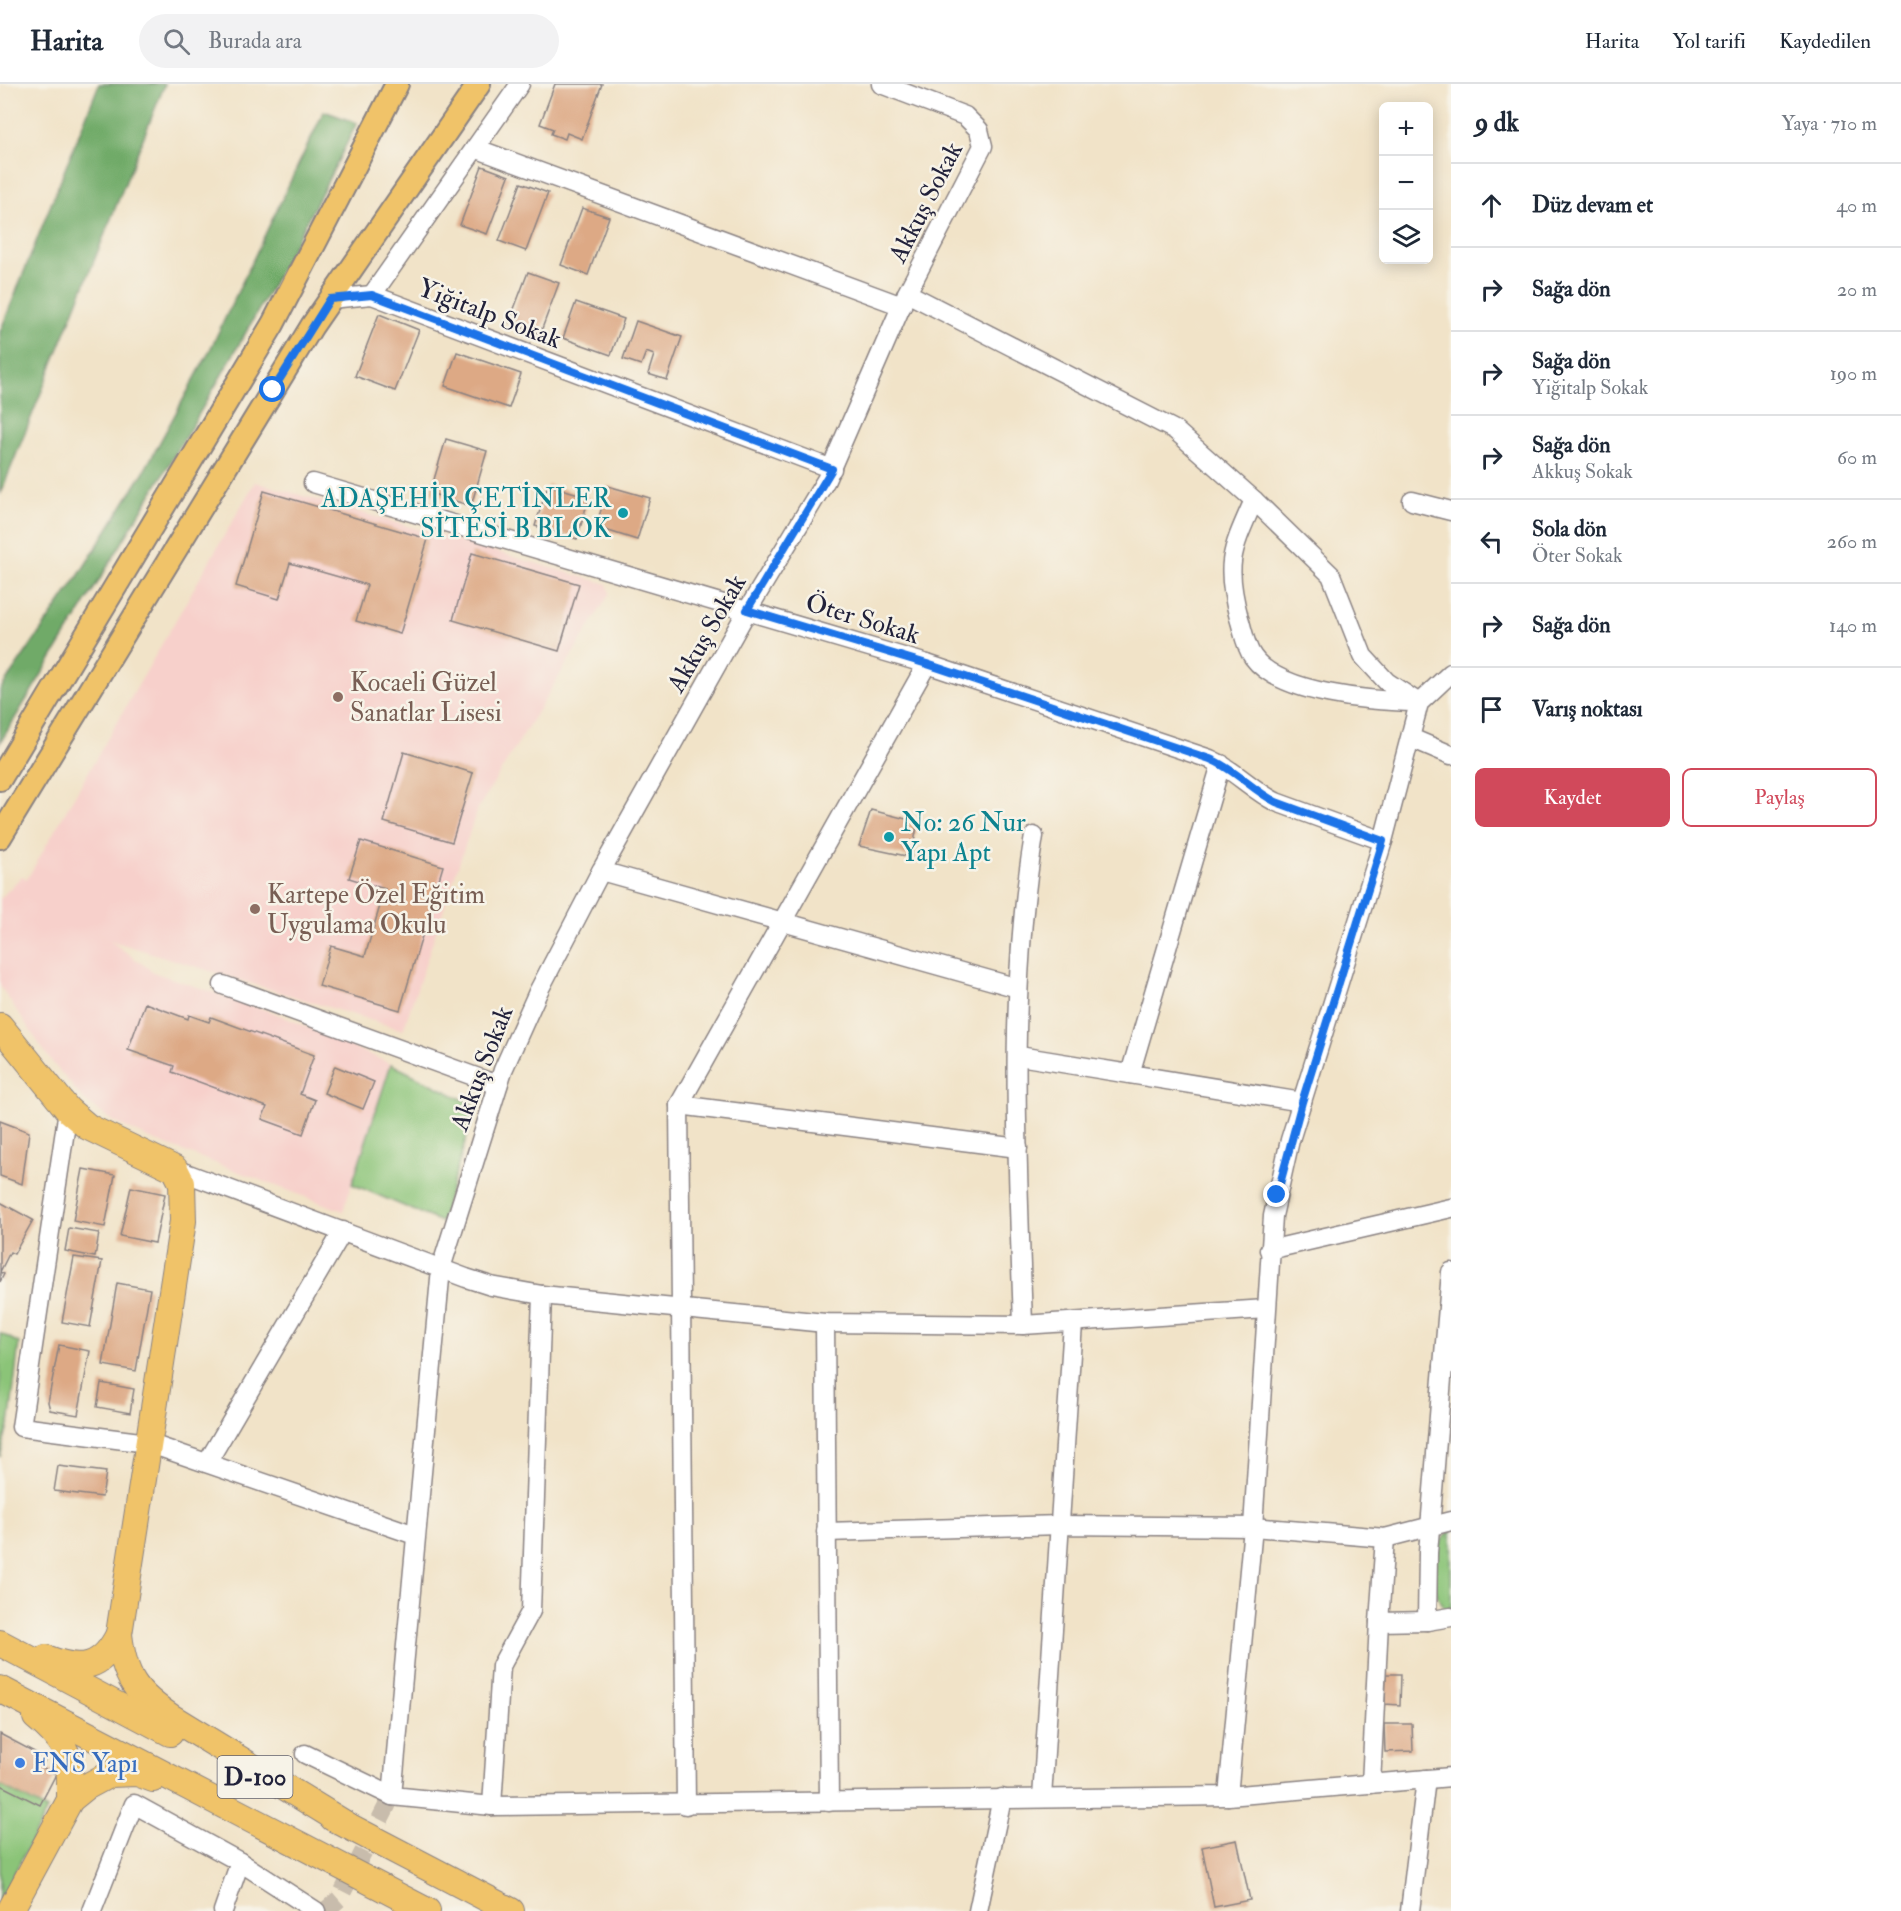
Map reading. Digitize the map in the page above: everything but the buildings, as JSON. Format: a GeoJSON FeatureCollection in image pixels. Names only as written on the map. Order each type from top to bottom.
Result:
{"type":"FeatureCollection","features":[{"type":"Feature","properties":{"kind":"highway"},"geometry":{"type":"LineString","coordinates":[[0,1026],[68,1110],[88,1127],[110,1139],[166,1162],[175,1169],[182,1183],[183,1221],[120,1634],[122,1660],[129,1677],[153,1705],[346,1825]]}},
{"type":"Feature","properties":{"kind":"highway"},"geometry":{"type":"LineString","coordinates":[[0,1642],[58,1662],[86,1666],[98,1662],[110,1652],[120,1634]]}},
{"type":"Feature","properties":{"kind":"highway","name":"D-100"},"geometry":{"type":"LineString","coordinates":[[0,1642],[511,1911]]}},
{"type":"Feature","properties":{"kind":"highway"},"geometry":{"type":"LineString","coordinates":[[5,1692],[60,1739],[71,1767],[70,1800]]}},
{"type":"Feature","properties":{"kind":"highway","name":"D-100"},"geometry":{"type":"LineString","coordinates":[[5,1692],[427,1911]]}},
{"type":"Feature","properties":{"kind":"highway"},"geometry":{"type":"LineString","coordinates":[[10,1911],[70,1800],[97,1780],[123,1772],[137,1773],[207,1798]]}},
{"type":"Feature","properties":{"kind":"main road"},"geometry":{"type":"LineString","coordinates":[[0,779],[273,324],[397,84]]}},
{"type":"Feature","properties":{"kind":"main road"},"geometry":{"type":"LineString","coordinates":[[0,837],[330,299],[479,84]]}},
{"type":"Feature","properties":{"kind":"street","name":"Yiğitalp Sokak"},"geometry":{"type":"LineString","coordinates":[[520,84],[372,295],[832,469]]}},
{"type":"Feature","properties":{"kind":"street","name":"Akkuş Sokak"},"geometry":{"type":"LineString","coordinates":[[392,1796],[441,1268],[498,1085],[517,1035],[601,872],[747,610],[832,469],[905,300],[983,146],[979,130],[965,116],[881,84]]}},
{"type":"Feature","properties":{"kind":"street"},"geometry":{"type":"LineString","coordinates":[[475,148],[905,300],[1175,430],[1254,500],[1331,575],[1363,656],[1376,672],[1419,703]]}},
{"type":"Feature","properties":{"kind":"street"},"geometry":{"type":"LineString","coordinates":[[330,299],[372,295]]}},
{"type":"Feature","properties":{"kind":"street","name":"Öter Sokak"},"geometry":{"type":"LineString","coordinates":[[313,483],[927,664],[1221,764],[1260,794],[1276,802],[1383,841]]}},
{"type":"Feature","properties":{"kind":"street"},"geometry":{"type":"LineString","coordinates":[[1254,500],[1230,559],[1230,585],[1253,657],[1273,673],[1305,688],[1373,700],[1419,703]]}},
{"type":"Feature","properties":{"kind":"street"},"geometry":{"type":"LineString","coordinates":[[1412,501],[1451,511]]}},
{"type":"Feature","properties":{"kind":"street"},"geometry":{"type":"LineString","coordinates":[[686,1805],[679,1105],[927,664]]}},
{"type":"Feature","properties":{"kind":"street"},"geometry":{"type":"LineString","coordinates":[[1228,1796],[1253,1527],[1269,1250],[1277,1195],[1302,1102],[1383,841],[1412,738],[1419,703],[1451,673]]}},
{"type":"Feature","properties":{"kind":"street"},"geometry":{"type":"LineString","coordinates":[[1412,738],[1451,754]]}},
{"type":"Feature","properties":{"kind":"street"},"geometry":{"type":"LineString","coordinates":[[1130,1074],[1221,764]]}},
{"type":"Feature","properties":{"kind":"street"},"geometry":{"type":"LineString","coordinates":[[1023,1324],[1018,1148],[1018,988],[1023,911],[1034,836]]}},
{"type":"Feature","properties":{"kind":"street"},"geometry":{"type":"LineString","coordinates":[[601,872],[1018,988]]}},
{"type":"Feature","properties":{"kind":"street"},"geometry":{"type":"LineString","coordinates":[[223,985],[498,1085]]}},
{"type":"Feature","properties":{"kind":"street"},"geometry":{"type":"LineString","coordinates":[[1019,1056],[1302,1102]]}},
{"type":"Feature","properties":{"kind":"street"},"geometry":{"type":"LineString","coordinates":[[679,1105],[1018,1148]]}},
{"type":"Feature","properties":{"kind":"street"},"geometry":{"type":"LineString","coordinates":[[68,1110],[21,1427],[148,1443],[415,1535]]}},
{"type":"Feature","properties":{"kind":"street"},"geometry":{"type":"LineString","coordinates":[[175,1169],[490,1286],[542,1295],[825,1323],[1074,1323],[1266,1309]]}},
{"type":"Feature","properties":{"kind":"street"},"geometry":{"type":"LineString","coordinates":[[1269,1250],[1451,1208]]}},
{"type":"Feature","properties":{"kind":"street"},"geometry":{"type":"LineString","coordinates":[[207,1463],[343,1231]]}},
{"type":"Feature","properties":{"kind":"street"},"geometry":{"type":"LineString","coordinates":[[1427,1621],[1431,1527],[1447,1365],[1451,1272]]}},
{"type":"Feature","properties":{"kind":"street"},"geometry":{"type":"LineString","coordinates":[[492,1806],[501,1666],[531,1611],[542,1295]]}},
{"type":"Feature","properties":{"kind":"street"},"geometry":{"type":"LineString","coordinates":[[825,1323],[829,1802]]}},
{"type":"Feature","properties":{"kind":"street"},"geometry":{"type":"LineString","coordinates":[[1042,1798],[1074,1323]]}},
{"type":"Feature","properties":{"kind":"street"},"geometry":{"type":"LineString","coordinates":[[826,1532],[1061,1525],[1253,1527],[1385,1538],[1451,1521]]}},
{"type":"Feature","properties":{"kind":"street"},"geometry":{"type":"LineString","coordinates":[[1371,1784],[1385,1538]]}},
{"type":"Feature","properties":{"kind":"street"},"geometry":{"type":"LineString","coordinates":[[1379,1622],[1427,1621],[1451,1617]]}},
{"type":"Feature","properties":{"kind":"street"},"geometry":{"type":"LineString","coordinates":[[305,1754],[392,1796],[492,1806],[1228,1796],[1451,1777]]}},
{"type":"Feature","properties":{"kind":"street"},"geometry":{"type":"LineString","coordinates":[[1410,1911],[1426,1779]]}},
{"type":"Feature","properties":{"kind":"street"},"geometry":{"type":"LineString","coordinates":[[978,1911],[1002,1798]]}},
{"type":"Feature","properties":{"kind":"street"},"geometry":{"type":"LineString","coordinates":[[92,1911],[134,1804],[240,1862],[316,1911]]}},
{"type":"Feature","properties":{"kind":"street"},"geometry":{"type":"LineString","coordinates":[[223,1911],[240,1862]]}},
{"type":"Feature","properties":{"kind":"shaded area"},"geometry":{"type":"Polygon","coordinates":[[[255,482],[607,584],[610,593],[477,810],[403,1030],[109,940],[155,973],[275,1013],[391,1064],[343,1211],[148,1138],[111,1120],[84,1100],[51,1061],[0,986],[0,899],[22,876],[27,879],[255,482]]]}},
{"type":"Feature","properties":{"kind":"green space"},"geometry":{"type":"Polygon","coordinates":[[[99,84],[165,84],[0,495],[0,332],[99,84]]]}},
{"type":"Feature","properties":{"kind":"green space"},"geometry":{"type":"Polygon","coordinates":[[[324,111],[357,123],[317,203],[186,437],[0,743],[0,690],[77,578],[143,473],[208,354],[324,111]]]}},
{"type":"Feature","properties":{"kind":"green space"},"geometry":{"type":"Polygon","coordinates":[[[391,1064],[476,1106],[441,1222],[352,1184],[391,1064]]]}},
{"type":"Feature","properties":{"kind":"green space"},"geometry":{"type":"Polygon","coordinates":[[[0,1333],[19,1343],[10,1418],[0,1457],[0,1333]]]}},
{"type":"Feature","properties":{"kind":"green space"},"geometry":{"type":"Polygon","coordinates":[[[1451,1531],[1451,1608],[1445,1609],[1436,1591],[1434,1568],[1439,1546],[1451,1531]]]}},
{"type":"Feature","properties":{"kind":"green space"},"geometry":{"type":"Polygon","coordinates":[[[0,1785],[47,1810],[0,1901],[0,1785]]]}},
{"type":"Feature","properties":{"kind":"tunnel"},"geometry":{"type":"LineString","coordinates":[[325,1911],[339,1899],[392,1796]]}},
{"type":"Feature","properties":{"kind":"place","name":"ADAŞEHİR ÇETİNLER SİTESİ B BLOK"},"geometry":{"type":"Point","coordinates":[623,513]}},
{"type":"Feature","properties":{"kind":"place","name":"Kocaeli Güzel Sanatlar Lisesi"},"geometry":{"type":"Point","coordinates":[338,697]}},
{"type":"Feature","properties":{"kind":"place","name":"No: 26 Nur Yapı Apt"},"geometry":{"type":"Point","coordinates":[889,837]}},
{"type":"Feature","properties":{"kind":"place","name":"Kartepe Özel Eğitim Uygulama Okulu"},"geometry":{"type":"Point","coordinates":[255,909]}},
{"type":"Feature","properties":{"kind":"place","name":"FNS Yapı"},"geometry":{"type":"Point","coordinates":[20,1763]}},
{"type":"Feature","properties":{"kind":"route"},"geometry":{"type":"LineString","coordinates":[[273,390],[330,299],[372,295],[832,469],[747,610],[927,664],[1210,759],[1234,772],[1260,794],[1276,802],[1383,841],[1290,1140],[1277,1195]]}}]}
